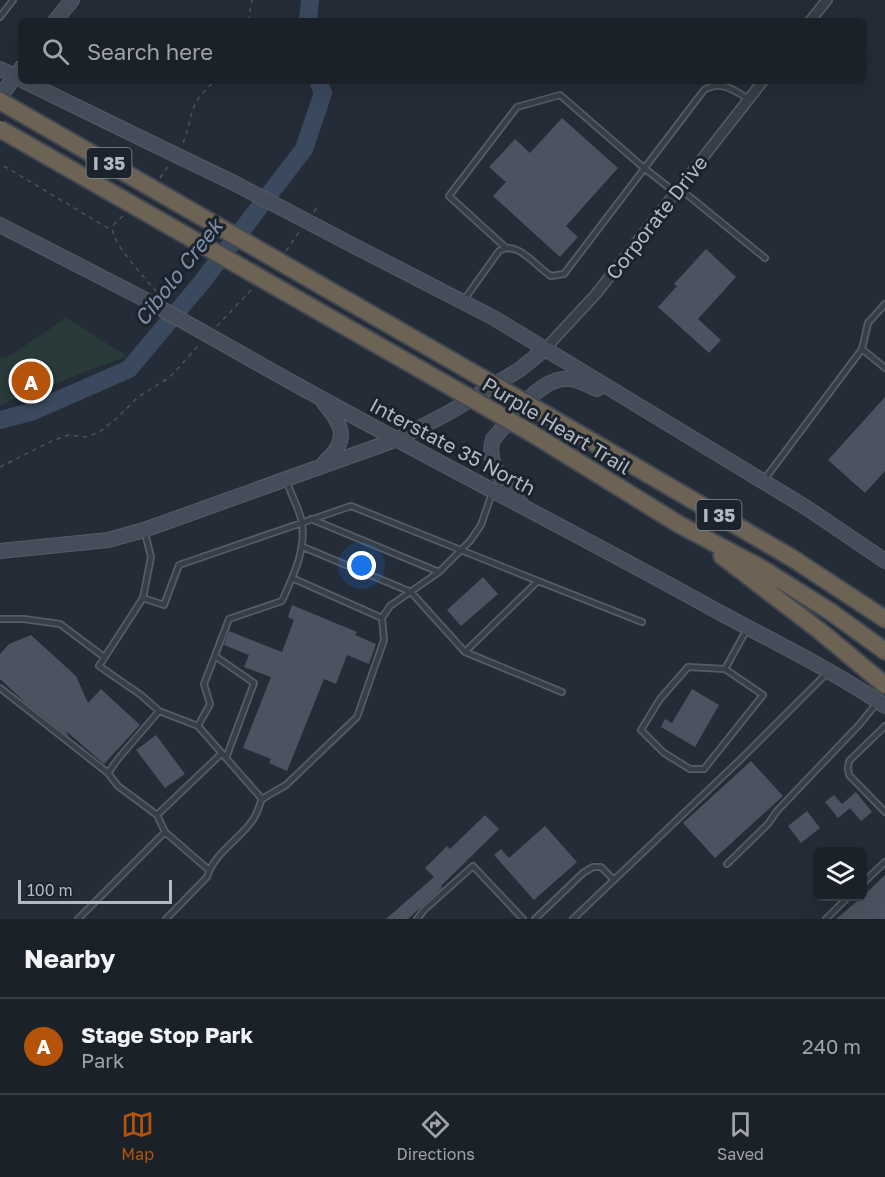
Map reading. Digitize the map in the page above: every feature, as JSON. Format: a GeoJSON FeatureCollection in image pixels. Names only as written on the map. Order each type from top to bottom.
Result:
{"type":"FeatureCollection","features":[{"type":"Feature","properties":{"kind":"highway","name":"Purple Heart Trail"},"geometry":{"type":"LineString","coordinates":[[0,99],[792,558],[885,619]]}},
{"type":"Feature","properties":{"kind":"highway","name":"Purple Heart Trail"},"geometry":{"type":"LineString","coordinates":[[0,129],[533,435],[680,525],[761,568],[831,612],[885,651]]}},
{"type":"Feature","properties":{"kind":"highway"},"geometry":{"type":"LineString","coordinates":[[680,525],[820,631],[885,685]]}},
{"type":"Feature","properties":{"kind":"main road"},"geometry":{"type":"LineString","coordinates":[[58,18],[70,1]]}},
{"type":"Feature","properties":{"kind":"main road"},"geometry":{"type":"LineString","coordinates":[[0,69],[18,75]]}},
{"type":"Feature","properties":{"kind":"main road"},"geometry":{"type":"LineString","coordinates":[[0,99],[18,78]]}},
{"type":"Feature","properties":{"kind":"main road"},"geometry":{"type":"LineString","coordinates":[[36,84],[494,318],[807,508],[885,561]]}},
{"type":"Feature","properties":{"kind":"main road","name":"Interstate 35 North"},"geometry":{"type":"LineString","coordinates":[[0,225],[144,299],[319,397],[607,549],[829,671],[882,704]]}},
{"type":"Feature","properties":{"kind":"main road"},"geometry":{"type":"LineString","coordinates":[[0,551],[108,540],[144,530],[398,439],[450,412],[519,370],[545,349]]}},
{"type":"Feature","properties":{"kind":"main road"},"geometry":{"type":"LineString","coordinates":[[527,508],[500,478],[493,466],[489,450],[493,439],[541,387],[554,380],[572,379],[635,405]]}},
{"type":"Feature","properties":{"kind":"main road"},"geometry":{"type":"LineString","coordinates":[[318,468],[337,452],[341,440],[340,426],[334,414],[319,397]]}},
{"type":"Feature","properties":{"kind":"street"},"geometry":{"type":"LineString","coordinates":[[812,18],[827,0]]}},
{"type":"Feature","properties":{"kind":"street","name":"Corporate Drive"},"geometry":{"type":"LineString","coordinates":[[545,349],[596,294],[761,84]]}},
{"type":"Feature","properties":{"kind":"lane"},"geometry":{"type":"LineString","coordinates":[[0,17],[14,0]]}},
{"type":"Feature","properties":{"kind":"lane"},"geometry":{"type":"LineString","coordinates":[[749,99],[725,85],[712,86],[704,90],[644,168],[564,274],[551,276],[514,248],[505,247],[449,196],[517,107],[560,95],[644,168],[677,190],[765,258]]}},
{"type":"Feature","properties":{"kind":"lane"},"geometry":{"type":"LineString","coordinates":[[463,302],[499,251],[505,247]]}},
{"type":"Feature","properties":{"kind":"lane"},"geometry":{"type":"LineString","coordinates":[[762,482],[862,349],[868,323],[885,304]]}},
{"type":"Feature","properties":{"kind":"lane"},"geometry":{"type":"LineString","coordinates":[[862,349],[885,368]]}},
{"type":"Feature","properties":{"kind":"lane"},"geometry":{"type":"LineString","coordinates":[[198,726],[210,704],[204,684],[229,619],[282,600],[292,578],[303,547],[302,522],[286,480]]}},
{"type":"Feature","properties":{"kind":"lane"},"geometry":{"type":"LineString","coordinates":[[166,919],[207,877],[209,870],[228,845],[253,820],[262,799],[286,785],[357,717],[384,640],[382,618],[390,606],[439,572],[470,541],[481,525],[493,490]]}},
{"type":"Feature","properties":{"kind":"lane"},"geometry":{"type":"LineString","coordinates":[[143,598],[164,605],[179,566],[351,506],[642,622]]}},
{"type":"Feature","properties":{"kind":"lane"},"geometry":{"type":"LineString","coordinates":[[311,519],[439,572]]}},
{"type":"Feature","properties":{"kind":"lane"},"geometry":{"type":"LineString","coordinates":[[144,530],[151,557],[143,598],[99,666],[141,695],[159,711],[198,726],[262,799]]}},
{"type":"Feature","properties":{"kind":"lane"},"geometry":{"type":"LineString","coordinates":[[303,547],[411,592],[465,652],[562,692]]}},
{"type":"Feature","properties":{"kind":"lane"},"geometry":{"type":"LineString","coordinates":[[292,578],[382,618]]}},
{"type":"Feature","properties":{"kind":"lane"},"geometry":{"type":"LineString","coordinates":[[465,652],[538,581]]}},
{"type":"Feature","properties":{"kind":"lane"},"geometry":{"type":"LineString","coordinates":[[0,620],[60,624],[105,657]]}},
{"type":"Feature","properties":{"kind":"lane"},"geometry":{"type":"LineString","coordinates":[[725,669],[748,627]]}},
{"type":"Feature","properties":{"kind":"lane"},"geometry":{"type":"LineString","coordinates":[[157,815],[224,756],[254,683],[215,656]]}},
{"type":"Feature","properties":{"kind":"lane"},"geometry":{"type":"LineString","coordinates":[[688,667],[725,669],[763,695],[704,769],[690,769],[664,753],[641,730],[660,699],[688,667]]}},
{"type":"Feature","properties":{"kind":"lane"},"geometry":{"type":"LineString","coordinates":[[573,919],[756,745],[829,671]]}},
{"type":"Feature","properties":{"kind":"lane"},"geometry":{"type":"LineString","coordinates":[[0,688],[108,773],[118,786],[157,815],[165,832],[209,870]]}},
{"type":"Feature","properties":{"kind":"lane"},"geometry":{"type":"LineString","coordinates":[[727,864],[768,824],[777,811],[859,725],[882,704]]}},
{"type":"Feature","properties":{"kind":"lane"},"geometry":{"type":"LineString","coordinates":[[108,773],[159,711]]}},
{"type":"Feature","properties":{"kind":"lane"},"geometry":{"type":"LineString","coordinates":[[885,726],[849,761],[848,768],[849,775],[885,812]]}},
{"type":"Feature","properties":{"kind":"lane"},"geometry":{"type":"LineString","coordinates":[[78,919],[165,832]]}},
{"type":"Feature","properties":{"kind":"lane"},"geometry":{"type":"LineString","coordinates":[[867,879],[885,862]]}},
{"type":"Feature","properties":{"kind":"lane"},"geometry":{"type":"LineString","coordinates":[[418,919],[424,909],[473,866],[523,919]]}},
{"type":"Feature","properties":{"kind":"lane"},"geometry":{"type":"LineString","coordinates":[[535,919],[588,870],[601,867],[614,880]]}},
{"type":"Feature","properties":{"kind":"lane"},"geometry":{"type":"LineString","coordinates":[[826,919],[845,901]]}},
{"type":"Feature","properties":{"kind":"path"},"geometry":{"type":"LineString","coordinates":[[249,18],[252,0]]}},
{"type":"Feature","properties":{"kind":"path"},"geometry":{"type":"LineString","coordinates":[[4,166],[112,231]]}},
{"type":"Feature","properties":{"kind":"shaded area"},"geometry":{"type":"Polygon","coordinates":[[[66,318],[127,356],[0,405],[0,358],[8,357],[66,318]]]}},
{"type":"Feature","properties":{"kind":"building"},"geometry":{"type":"Polygon","coordinates":[[[562,118],[618,168],[566,226],[578,237],[560,257],[493,196],[506,182],[489,167],[515,139],[530,153],[562,118]]]}},
{"type":"Feature","properties":{"kind":"building"},"geometry":{"type":"Polygon","coordinates":[[[706,249],[736,277],[698,319],[721,340],[709,353],[658,307],[677,286],[674,284],[706,249]]]}},
{"type":"Feature","properties":{"kind":"building"},"geometry":{"type":"Polygon","coordinates":[[[885,397],[885,471],[865,493],[828,460],[885,397]]]}},
{"type":"Feature","properties":{"kind":"building"},"geometry":{"type":"Polygon","coordinates":[[[483,577],[498,594],[461,626],[447,610],[483,577]]]}},
{"type":"Feature","properties":{"kind":"building"},"geometry":{"type":"Polygon","coordinates":[[[292,605],[357,632],[355,635],[376,644],[369,664],[347,655],[336,684],[324,679],[287,771],[269,763],[271,759],[243,748],[271,677],[244,667],[249,655],[224,645],[229,631],[282,652],[294,620],[288,617],[292,605]]]}},
{"type":"Feature","properties":{"kind":"building"},"geometry":{"type":"Polygon","coordinates":[[[31,635],[76,676],[88,703],[101,689],[140,725],[104,764],[66,731],[69,737],[26,703],[0,679],[0,654],[9,644],[31,635]]]}},
{"type":"Feature","properties":{"kind":"building"},"geometry":{"type":"Polygon","coordinates":[[[692,689],[719,705],[695,747],[661,727],[665,719],[672,723],[692,689]]]}},
{"type":"Feature","properties":{"kind":"building"},"geometry":{"type":"Polygon","coordinates":[[[156,735],[185,774],[165,788],[136,750],[156,735]]]}},
{"type":"Feature","properties":{"kind":"building"},"geometry":{"type":"Polygon","coordinates":[[[751,761],[783,796],[715,858],[683,823],[751,761]]]}},
{"type":"Feature","properties":{"kind":"building"},"geometry":{"type":"Polygon","coordinates":[[[856,792],[872,812],[861,821],[850,808],[838,818],[825,802],[834,795],[842,804],[856,792]]]}},
{"type":"Feature","properties":{"kind":"building"},"geometry":{"type":"Polygon","coordinates":[[[807,811],[820,828],[801,843],[788,826],[807,811]]]}},
{"type":"Feature","properties":{"kind":"building"},"geometry":{"type":"Polygon","coordinates":[[[485,815],[499,829],[441,886],[442,888],[408,919],[386,919],[434,877],[425,868],[447,846],[450,849],[485,815]]]}},
{"type":"Feature","properties":{"kind":"building"},"geometry":{"type":"Polygon","coordinates":[[[545,826],[577,862],[534,900],[494,855],[501,849],[509,858],[545,826]]]}},
{"type":"Feature","properties":{"kind":"building"},"geometry":{"type":"Polygon","coordinates":[[[885,875],[885,919],[836,919],[857,901],[867,901],[867,892],[885,875]]]}},
{"type":"Feature","properties":{"kind":"waterway","name":"Cibolo Creek"},"geometry":{"type":"LineString","coordinates":[[308,18],[310,0]]}},
{"type":"Feature","properties":{"kind":"waterway","name":"Cibolo Creek"},"geometry":{"type":"LineString","coordinates":[[0,420],[31,412],[129,369],[202,282],[304,149],[323,93],[319,84]]}},
{"type":"Feature","properties":{"kind":"place","name":"Stage Stop Park"},"geometry":{"type":"Point","coordinates":[31,381]}}]}
